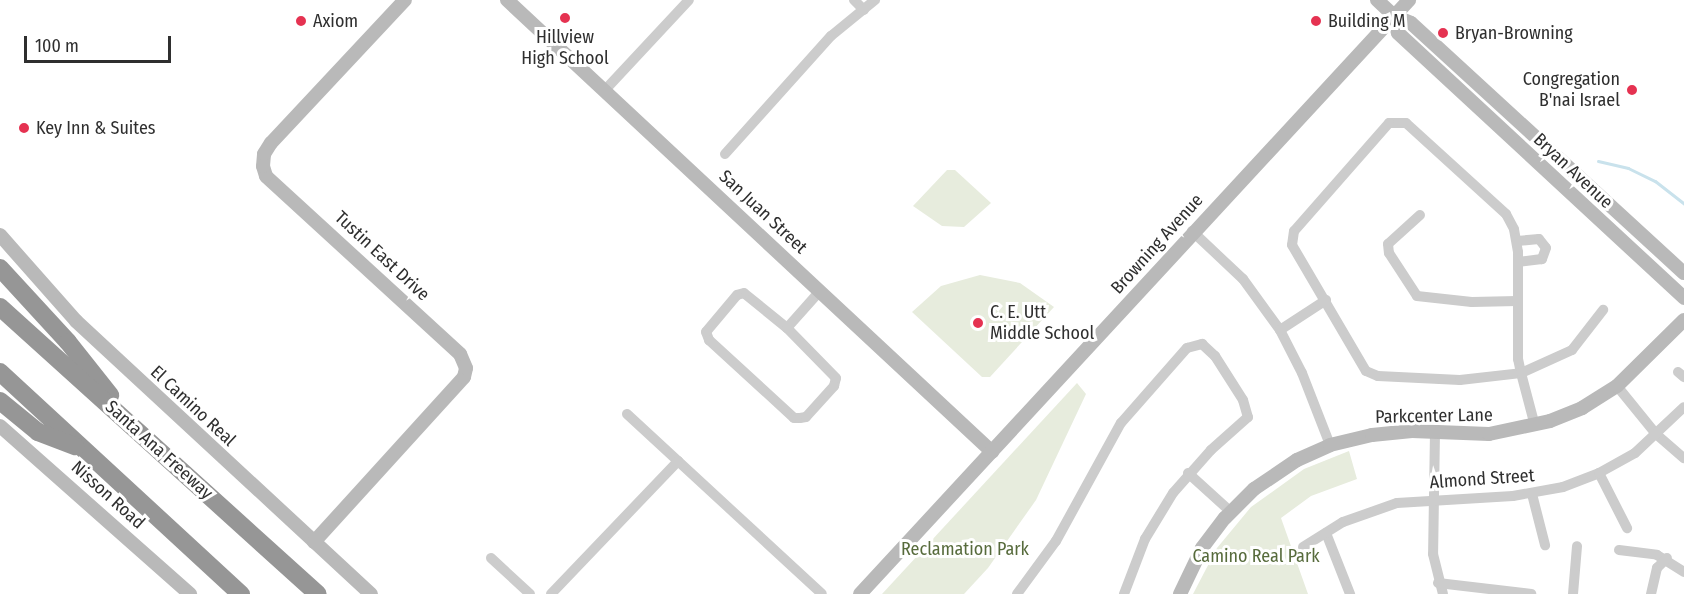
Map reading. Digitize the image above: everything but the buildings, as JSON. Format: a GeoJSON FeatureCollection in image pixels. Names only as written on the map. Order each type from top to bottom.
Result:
{"type":"FeatureCollection","features":[{"type":"Feature","properties":{"kind":"highway"},"geometry":{"type":"LineString","coordinates":[[0,268],[68,342],[139,432]]}},
{"type":"Feature","properties":{"kind":"highway","name":"Santa Ana Freeway"},"geometry":{"type":"LineString","coordinates":[[0,308],[318,594]]}},
{"type":"Feature","properties":{"kind":"highway"},"geometry":{"type":"LineString","coordinates":[[0,372],[241,594]]}},
{"type":"Feature","properties":{"kind":"highway"},"geometry":{"type":"LineString","coordinates":[[0,401],[38,432],[82,448]]}},
{"type":"Feature","properties":{"kind":"main road","name":"Tustin East Drive"},"geometry":{"type":"LineString","coordinates":[[314,542],[464,377],[466,368],[460,354],[266,176],[263,166],[264,154],[271,143],[405,0]]}},
{"type":"Feature","properties":{"kind":"main road","name":"San Juan Street"},"geometry":{"type":"LineString","coordinates":[[507,0],[992,452]]}},
{"type":"Feature","properties":{"kind":"main road","name":"Bryan Avenue"},"geometry":{"type":"LineString","coordinates":[[1377,0],[1394,16],[1411,22],[1684,273]]}},
{"type":"Feature","properties":{"kind":"main road","name":"Browning Avenue"},"geometry":{"type":"LineString","coordinates":[[860,594],[1192,231],[1409,0]]}},
{"type":"Feature","properties":{"kind":"main road","name":"Bryan Avenue"},"geometry":{"type":"LineString","coordinates":[[1394,16],[1398,33],[1684,298]]}},
{"type":"Feature","properties":{"kind":"main road","name":"El Camino Real"},"geometry":{"type":"LineString","coordinates":[[0,235],[76,321],[371,594]]}},
{"type":"Feature","properties":{"kind":"main road","name":"Parkcenter Lane"},"geometry":{"type":"LineString","coordinates":[[1180,594],[1202,548],[1231,512],[1271,476],[1330,445],[1372,435],[1435,432],[1489,434],[1535,426],[1582,408],[1617,387],[1684,320]]}},
{"type":"Feature","properties":{"kind":"main road","name":"Nisson Road"},"geometry":{"type":"LineString","coordinates":[[0,426],[190,594]]}},
{"type":"Feature","properties":{"kind":"street"},"geometry":{"type":"LineString","coordinates":[[605,90],[689,0]]}},
{"type":"Feature","properties":{"kind":"street"},"geometry":{"type":"LineString","coordinates":[[854,0],[864,10]]}},
{"type":"Feature","properties":{"kind":"street"},"geometry":{"type":"LineString","coordinates":[[725,154],[831,36],[875,0]]}},
{"type":"Feature","properties":{"kind":"street"},"geometry":{"type":"LineString","coordinates":[[1535,426],[1521,373],[1517,344],[1519,262],[1517,241],[1506,214],[1406,123],[1399,120],[1389,123],[1291,237],[1292,245],[1371,374],[1460,380],[1521,373],[1572,350],[1604,310]]}},
{"type":"Feature","properties":{"kind":"street"},"geometry":{"type":"LineString","coordinates":[[1420,215],[1389,244],[1389,253],[1417,296],[1472,302],[1518,301]]}},
{"type":"Feature","properties":{"kind":"street"},"geometry":{"type":"LineString","coordinates":[[1192,231],[1243,279],[1280,330],[1302,373],[1330,445]]}},
{"type":"Feature","properties":{"kind":"street"},"geometry":{"type":"LineString","coordinates":[[1517,241],[1539,239],[1546,248],[1542,259],[1519,262]]}},
{"type":"Feature","properties":{"kind":"street"},"geometry":{"type":"LineString","coordinates":[[787,328],[820,291]]}},
{"type":"Feature","properties":{"kind":"street"},"geometry":{"type":"LineString","coordinates":[[744,293],[787,328],[836,378],[820,401],[800,418],[794,418],[709,339],[706,332],[737,295],[744,293]]}},
{"type":"Feature","properties":{"kind":"street"},"geometry":{"type":"LineString","coordinates":[[1280,330],[1326,300]]}},
{"type":"Feature","properties":{"kind":"street"},"geometry":{"type":"LineString","coordinates":[[1017,594],[1056,541],[1121,423],[1187,348],[1202,344],[1215,356],[1243,400],[1248,417],[1188,473],[1145,539],[1124,594]]}},
{"type":"Feature","properties":{"kind":"street"},"geometry":{"type":"LineString","coordinates":[[1617,387],[1656,434],[1684,458]]}},
{"type":"Feature","properties":{"kind":"street","name":"Almond Street"},"geometry":{"type":"LineString","coordinates":[[1303,547],[1326,533],[1396,503],[1532,494],[1599,473],[1635,453],[1684,407]]}},
{"type":"Feature","properties":{"kind":"street"},"geometry":{"type":"LineString","coordinates":[[627,414],[822,594]]}},
{"type":"Feature","properties":{"kind":"street"},"geometry":{"type":"LineString","coordinates":[[1435,432],[1436,499],[1433,554],[1440,589],[1531,594]]}},
{"type":"Feature","properties":{"kind":"street"},"geometry":{"type":"LineString","coordinates":[[551,594],[678,461]]}},
{"type":"Feature","properties":{"kind":"street"},"geometry":{"type":"LineString","coordinates":[[1188,473],[1231,512]]}},
{"type":"Feature","properties":{"kind":"street"},"geometry":{"type":"LineString","coordinates":[[1599,473],[1627,528]]}},
{"type":"Feature","properties":{"kind":"street"},"geometry":{"type":"LineString","coordinates":[[1532,494],[1545,545]]}},
{"type":"Feature","properties":{"kind":"street"},"geometry":{"type":"LineString","coordinates":[[1326,533],[1350,594]]}},
{"type":"Feature","properties":{"kind":"street"},"geometry":{"type":"LineString","coordinates":[[1573,594],[1578,546]]}},
{"type":"Feature","properties":{"kind":"street"},"geometry":{"type":"LineString","coordinates":[[1619,550],[1667,558],[1684,572]]}},
{"type":"Feature","properties":{"kind":"street"},"geometry":{"type":"LineString","coordinates":[[491,558],[530,594]]}},
{"type":"Feature","properties":{"kind":"street"},"geometry":{"type":"LineString","coordinates":[[1651,594],[1657,568],[1667,558]]}},
{"type":"Feature","properties":{"kind":"green space"},"geometry":{"type":"Polygon","coordinates":[[[947,170],[955,170],[991,203],[964,227],[942,226],[913,206],[947,170]]]}},
{"type":"Feature","properties":{"kind":"green space"},"geometry":{"type":"Polygon","coordinates":[[[980,275],[1020,283],[1054,307],[990,377],[982,377],[912,312],[941,286],[980,275]]]}},
{"type":"Feature","properties":{"kind":"green space","name":"Reclamation Park"},"geometry":{"type":"Polygon","coordinates":[[[1077,383],[1086,394],[1036,500],[988,568],[964,594],[882,594],[1077,383]]]}},
{"type":"Feature","properties":{"kind":"green space","name":"Camino Real Park"},"geometry":{"type":"Polygon","coordinates":[[[1349,451],[1357,479],[1311,496],[1281,518],[1308,594],[1193,594],[1217,548],[1251,507],[1304,469],[1349,451]]]}},
{"type":"Feature","properties":{"kind":"waterway"},"geometry":{"type":"LineString","coordinates":[[1598,161],[1628,168],[1655,181],[1684,204]]}},
{"type":"Feature","properties":{"kind":"place","name":"Hillview High School"},"geometry":{"type":"Point","coordinates":[565,18]}},
{"type":"Feature","properties":{"kind":"place","name":"Axiom"},"geometry":{"type":"Point","coordinates":[301,21]}},
{"type":"Feature","properties":{"kind":"place","name":"Building M"},"geometry":{"type":"Point","coordinates":[1316,21]}},
{"type":"Feature","properties":{"kind":"place","name":"Bryan-Browning"},"geometry":{"type":"Point","coordinates":[1443,33]}},
{"type":"Feature","properties":{"kind":"place","name":"Congregation B'nai Israel"},"geometry":{"type":"Point","coordinates":[1632,90]}},
{"type":"Feature","properties":{"kind":"place","name":"Key Inn & Suites"},"geometry":{"type":"Point","coordinates":[24,128]}},
{"type":"Feature","properties":{"kind":"place","name":"C. E. Utt Middle School"},"geometry":{"type":"Point","coordinates":[978,323]}}]}
